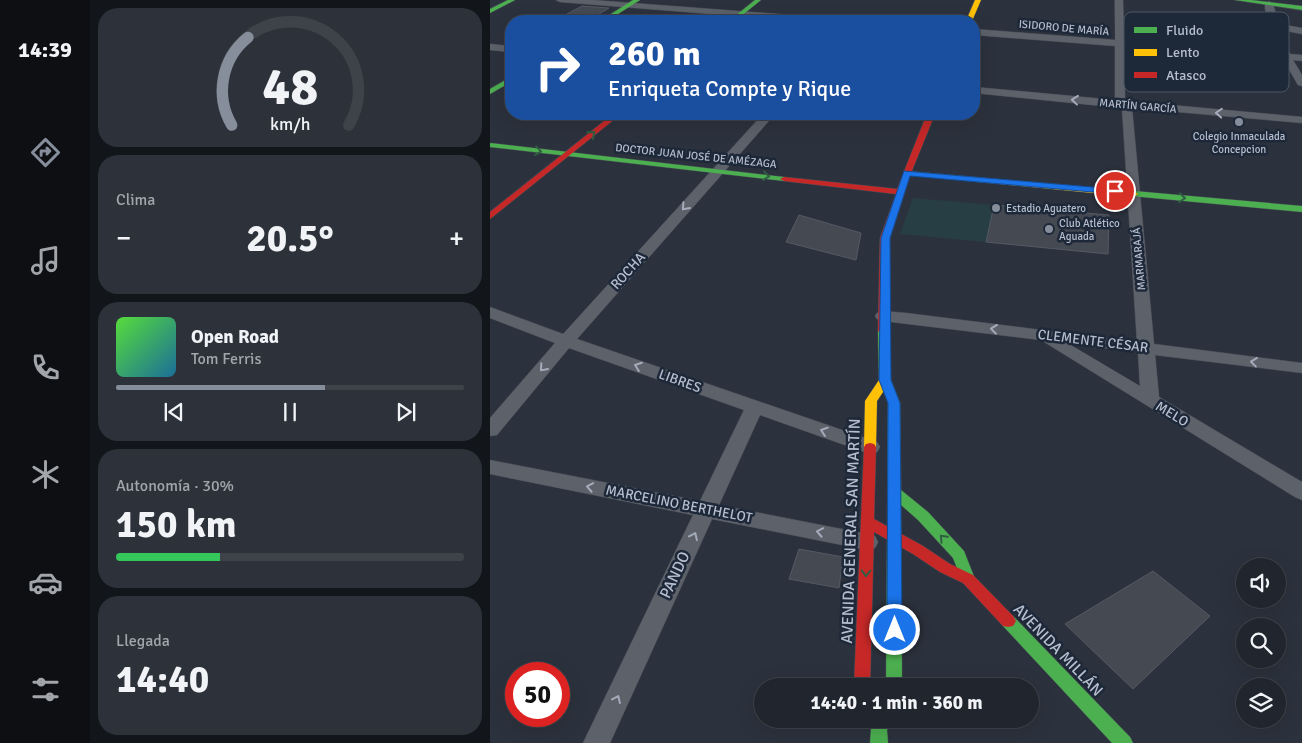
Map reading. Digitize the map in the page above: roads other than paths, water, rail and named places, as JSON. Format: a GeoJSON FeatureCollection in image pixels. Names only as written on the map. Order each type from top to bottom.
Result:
{"type":"FeatureCollection","features":[{"type":"Feature","properties":{"kind":"main road"},"geometry":{"type":"LineString","coordinates":[[490,11],[512,0]]}},
{"type":"Feature","properties":{"kind":"main road"},"geometry":{"type":"LineString","coordinates":[[740,15],[758,0]]}},
{"type":"Feature","properties":{"kind":"main road"},"geometry":{"type":"LineString","coordinates":[[972,15],[978,0]]}},
{"type":"Feature","properties":{"kind":"main road"},"geometry":{"type":"LineString","coordinates":[[1238,0],[1296,5]]}},
{"type":"Feature","properties":{"kind":"main road"},"geometry":{"type":"LineString","coordinates":[[613,15],[633,3]]}},
{"type":"Feature","properties":{"kind":"main road"},"geometry":{"type":"LineString","coordinates":[[490,92],[505,83]]}},
{"type":"Feature","properties":{"kind":"main road"},"geometry":{"type":"LineString","coordinates":[[490,216],[610,120]]}},
{"type":"Feature","properties":{"kind":"main road"},"geometry":{"type":"LineString","coordinates":[[894,678],[896,538],[894,403],[885,380],[883,316],[885,238],[907,173],[929,120]]}},
{"type":"Feature","properties":{"kind":"main road","name":"DOCTOR JUAN JOSÉ DE AMÉZAGA"},"geometry":{"type":"LineString","coordinates":[[490,145],[900,192]]}},
{"type":"Feature","properties":{"kind":"main road"},"geometry":{"type":"LineString","coordinates":[[907,173],[1302,209]]}},
{"type":"Feature","properties":{"kind":"main road","name":"AVENIDA GENERAL SAN MARTÍN"},"geometry":{"type":"LineString","coordinates":[[862,678],[872,401],[885,380]]}},
{"type":"Feature","properties":{"kind":"main road","name":"AVENIDA MILLÁN"},"geometry":{"type":"LineString","coordinates":[[894,492],[923,516],[959,555],[968,579]]}},
{"type":"Feature","properties":{"kind":"main road","name":"AVENIDA MILLÁN"},"geometry":{"type":"LineString","coordinates":[[868,532],[896,538],[945,568],[968,579],[1124,743]]}},
{"type":"Feature","properties":{"kind":"main road"},"geometry":{"type":"LineString","coordinates":[[879,728],[879,743]]}},
{"type":"Feature","properties":{"kind":"street"},"geometry":{"type":"LineString","coordinates":[[560,0],[633,3],[715,15]]}},
{"type":"Feature","properties":{"kind":"street","name":"MARMARAJÁ"},"geometry":{"type":"LineString","coordinates":[[1118,0],[1120,99],[1127,108],[1150,400]]}},
{"type":"Feature","properties":{"kind":"street"},"geometry":{"type":"LineString","coordinates":[[1269,4],[1270,12]]}},
{"type":"Feature","properties":{"kind":"street"},"geometry":{"type":"LineString","coordinates":[[1289,29],[1302,31]]}},
{"type":"Feature","properties":{"kind":"street","name":"ISIDORO DE MARÍA"},"geometry":{"type":"LineString","coordinates":[[980,32],[1124,44]]}},
{"type":"Feature","properties":{"kind":"street"},"geometry":{"type":"LineString","coordinates":[[490,47],[505,48]]}},
{"type":"Feature","properties":{"kind":"street","name":"ISIDORO DE MARÍA"},"geometry":{"type":"LineString","coordinates":[[1289,57],[1302,58]]}},
{"type":"Feature","properties":{"kind":"street"},"geometry":{"type":"LineString","coordinates":[[1289,62],[1302,83]]}},
{"type":"Feature","properties":{"kind":"street","name":"MARTÍN GARCÍA"},"geometry":{"type":"LineString","coordinates":[[980,91],[1302,120]]}},
{"type":"Feature","properties":{"kind":"street","name":"ROCHA"},"geometry":{"type":"LineString","coordinates":[[490,430],[566,341],[763,120]]}},
{"type":"Feature","properties":{"kind":"street","name":"LIBRES"},"geometry":{"type":"LineString","coordinates":[[490,312],[754,408],[870,447]]}},
{"type":"Feature","properties":{"kind":"street","name":"CLEMENTE CÉSAR"},"geometry":{"type":"LineString","coordinates":[[883,316],[1302,368]]}},
{"type":"Feature","properties":{"kind":"street","name":"MELO"},"geometry":{"type":"LineString","coordinates":[[1042,335],[1302,492]]}},
{"type":"Feature","properties":{"kind":"street","name":"PANDO"},"geometry":{"type":"LineString","coordinates":[[596,743],[754,408]]}},
{"type":"Feature","properties":{"kind":"street","name":"MARCELINO BERTHELOT"},"geometry":{"type":"LineString","coordinates":[[490,467],[706,510],[868,532]]}},
{"type":"Feature","properties":{"kind":"place","name":"Colegio Inmaculada Concepcion"},"geometry":{"type":"Point","coordinates":[1239,122]}},
{"type":"Feature","properties":{"kind":"place","name":"Estadio Aguatero"},"geometry":{"type":"Point","coordinates":[996,208]}},
{"type":"Feature","properties":{"kind":"place","name":"Club Atlético Aguada"},"geometry":{"type":"Point","coordinates":[1049,229]}}]}
